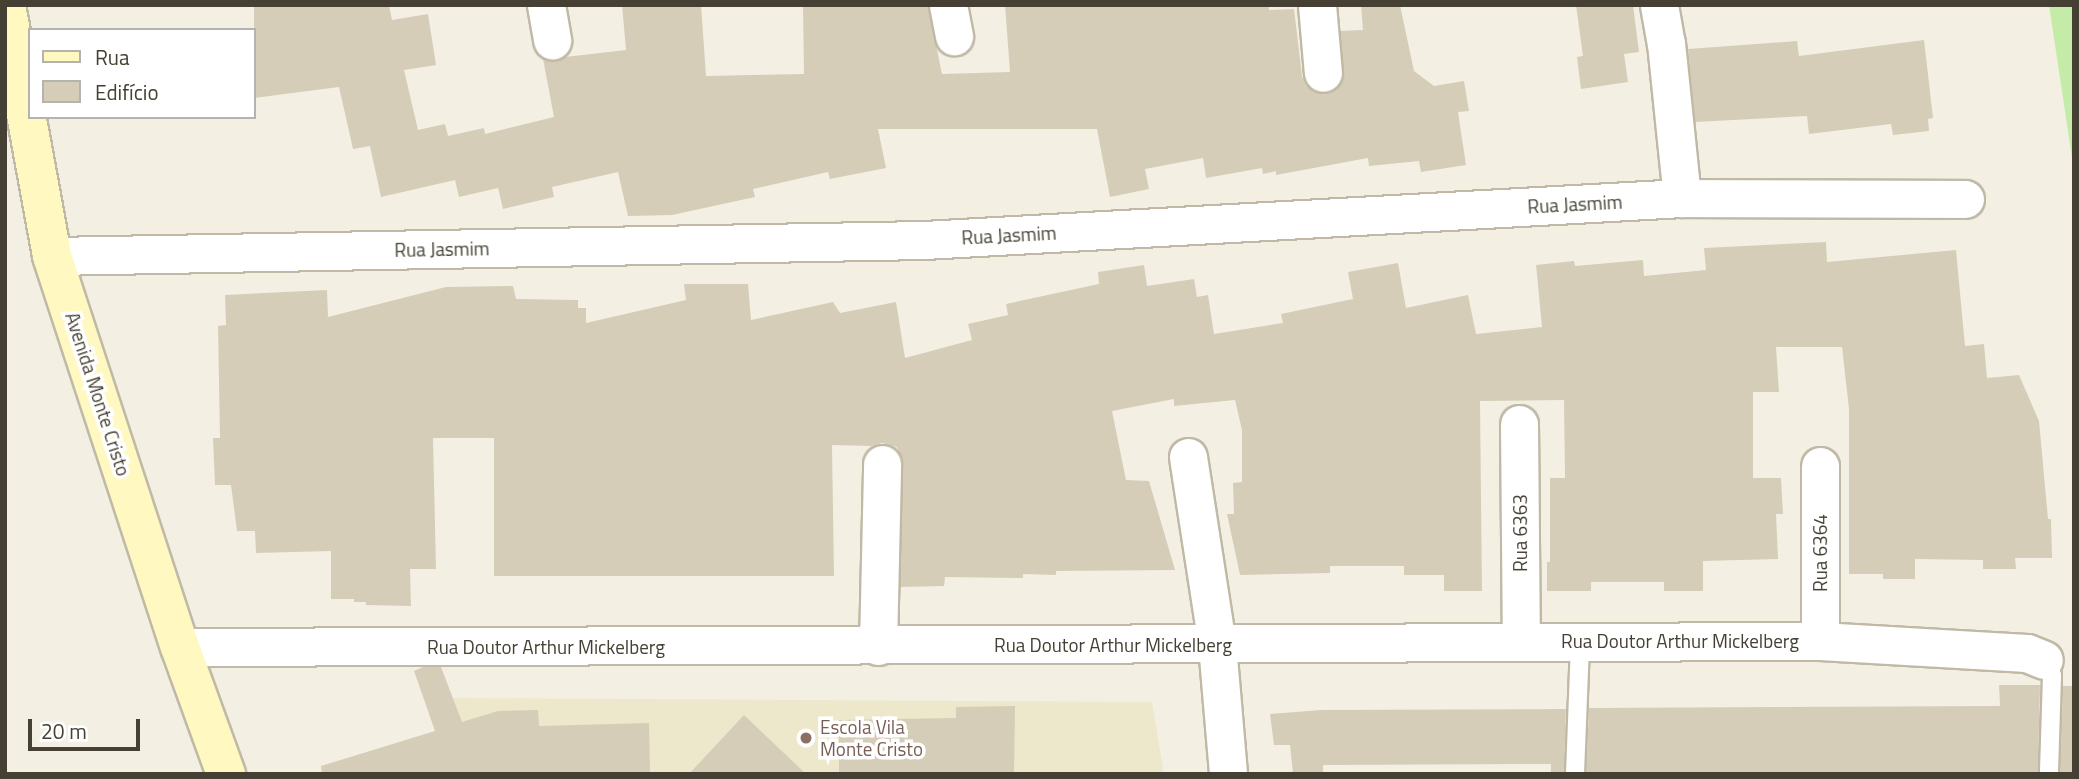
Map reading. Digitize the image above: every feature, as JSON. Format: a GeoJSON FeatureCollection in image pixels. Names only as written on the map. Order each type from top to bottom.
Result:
{"type":"FeatureCollection","features":[{"type":"Feature","properties":{"kind":"main road","name":"Avenida Monte Cristo"},"geometry":{"type":"LineString","coordinates":[[6,5],[52,256],[180,648],[226,774]]}},
{"type":"Feature","properties":{"kind":"street"},"geometry":{"type":"LineString","coordinates":[[1317,5],[1323,73]]}},
{"type":"Feature","properties":{"kind":"street"},"geometry":{"type":"LineString","coordinates":[[1659,5],[1666,43],[1682,198]]}},
{"type":"Feature","properties":{"kind":"street","name":"Rua Jasmim"},"geometry":{"type":"LineString","coordinates":[[52,256],[924,240],[1682,198],[1965,199]]}},
{"type":"Feature","properties":{"kind":"street","name":"Rua 6363"},"geometry":{"type":"LineString","coordinates":[[1519,424],[1521,641]]}},
{"type":"Feature","properties":{"kind":"street"},"geometry":{"type":"LineString","coordinates":[[1188,457],[1217,645],[1228,774]]}},
{"type":"Feature","properties":{"kind":"street"},"geometry":{"type":"LineString","coordinates":[[878,646],[882,464]]}},
{"type":"Feature","properties":{"kind":"street","name":"Rua 6364"},"geometry":{"type":"LineString","coordinates":[[1820,466],[1820,641]]}},
{"type":"Feature","properties":{"kind":"street","name":"Rua Doutor Arthur Mickelberg"},"geometry":{"type":"LineString","coordinates":[[180,648],[1820,641],[2027,653],[2044,660]]}},
{"type":"Feature","properties":{"kind":"lane"},"geometry":{"type":"LineString","coordinates":[[1575,774],[1580,642]]}},
{"type":"Feature","properties":{"kind":"lane"},"geometry":{"type":"LineString","coordinates":[[2044,660],[2050,666],[2053,676],[2049,774]]}},
{"type":"Feature","properties":{"kind":"shaded area","name":"Escola Vila Monte Cristo"},"geometry":{"type":"Polygon","coordinates":[[[443,698],[1152,702],[1164,774],[465,774],[443,698]]]}},
{"type":"Feature","properties":{"kind":"green space"},"geometry":{"type":"Polygon","coordinates":[[[2049,5],[2074,5],[2074,171],[2049,5]]]}},
{"type":"Feature","properties":{"kind":"building"},"geometry":{"type":"Polygon","coordinates":[[[254,5],[389,5],[392,20],[428,14],[436,65],[404,70],[418,130],[445,124],[448,136],[484,128],[485,134],[554,117],[543,59],[555,61],[565,57],[626,50],[622,5],[701,5],[706,76],[804,74],[803,5],[928,5],[942,74],[1010,72],[1005,5],[1269,5],[1269,10],[1294,9],[1302,76],[1306,86],[1324,94],[1334,91],[1342,81],[1340,31],[1363,30],[1361,5],[1400,5],[1414,71],[1434,86],[1464,81],[1469,111],[1458,112],[1466,165],[1421,172],[1419,161],[1369,166],[1368,158],[1276,175],[1276,171],[1263,174],[1262,168],[1206,178],[1203,158],[1145,169],[1149,189],[1110,197],[1097,129],[878,129],[886,168],[830,179],[828,172],[753,189],[755,197],[672,215],[628,216],[618,172],[552,187],[554,197],[503,209],[498,188],[459,197],[455,180],[381,197],[370,146],[353,149],[339,87],[256,98],[254,5]]]}},
{"type":"Feature","properties":{"kind":"building"},"geometry":{"type":"Polygon","coordinates":[[[1576,5],[1633,5],[1639,52],[1624,54],[1628,82],[1581,89],[1577,57],[1583,56],[1576,5]]]}},
{"type":"Feature","properties":{"kind":"building"},"geometry":{"type":"Polygon","coordinates":[[[1924,40],[1933,118],[1928,119],[1929,131],[1893,135],[1891,124],[1809,134],[1807,116],[1695,122],[1688,49],[1797,41],[1799,56],[1924,40]]]}},
{"type":"Feature","properties":{"kind":"building"},"geometry":{"type":"Polygon","coordinates":[[[1826,242],[1827,262],[1956,250],[1965,346],[1984,344],[1987,378],[2019,375],[2039,421],[2048,519],[2051,519],[2052,558],[2015,558],[2016,569],[1983,569],[1983,560],[1915,559],[1915,579],[1883,579],[1883,574],[1849,574],[1849,409],[1842,347],[1776,347],[1779,392],[1753,392],[1753,478],[1781,478],[1783,514],[1776,514],[1778,559],[1703,561],[1703,591],[1664,591],[1664,582],[1591,582],[1591,591],[1547,591],[1547,562],[1550,562],[1550,478],[1565,478],[1564,400],[1480,401],[1482,591],[1444,591],[1444,575],[1404,575],[1404,566],[1330,566],[1330,573],[1240,575],[1227,514],[1234,514],[1233,483],[1242,482],[1242,430],[1235,400],[1174,406],[1174,399],[1112,411],[1126,480],[1149,481],[1175,570],[1056,571],[1056,575],[1023,574],[1023,578],[945,577],[944,586],[900,587],[903,464],[897,447],[882,443],[871,446],[832,445],[834,576],[494,576],[494,438],[433,438],[436,569],[410,569],[411,606],[366,605],[366,602],[354,602],[354,599],[331,599],[331,551],[256,553],[255,531],[237,531],[231,485],[215,485],[213,438],[220,438],[218,326],[226,325],[225,295],[327,290],[328,317],[446,287],[513,286],[516,299],[578,300],[578,308],[586,308],[586,323],[686,300],[684,284],[748,284],[751,320],[833,302],[840,313],[896,302],[905,358],[972,340],[968,324],[1008,315],[1006,304],[1099,284],[1098,272],[1144,265],[1147,286],[1194,279],[1197,297],[1208,295],[1214,334],[1283,323],[1281,314],[1353,299],[1348,272],[1398,263],[1406,308],[1468,295],[1476,334],[1542,327],[1536,265],[1574,261],[1575,266],[1643,260],[1644,276],[1706,270],[1704,248],[1826,242]]]}},
{"type":"Feature","properties":{"kind":"building"},"geometry":{"type":"Polygon","coordinates":[[[423,667],[441,667],[462,722],[498,711],[538,710],[539,726],[649,723],[650,774],[322,774],[321,766],[435,731],[414,671],[423,667]]]}},
{"type":"Feature","properties":{"kind":"building"},"geometry":{"type":"Polygon","coordinates":[[[1999,685],[2040,685],[2038,774],[1586,774],[1589,708],[2000,706],[1999,685]]]}},
{"type":"Feature","properties":{"kind":"building"},"geometry":{"type":"Polygon","coordinates":[[[2063,686],[2074,686],[2074,774],[2060,774],[2063,686]]]}},
{"type":"Feature","properties":{"kind":"building"},"geometry":{"type":"Polygon","coordinates":[[[1015,706],[1014,774],[839,774],[839,720],[956,718],[956,707],[1015,706]]]}},
{"type":"Feature","properties":{"kind":"building"},"geometry":{"type":"Polygon","coordinates":[[[1566,709],[1564,774],[1551,774],[1551,764],[1323,765],[1323,774],[1293,774],[1290,745],[1274,745],[1270,714],[1321,710],[1566,709]]]}},
{"type":"Feature","properties":{"kind":"building"},"geometry":{"type":"Polygon","coordinates":[[[744,715],[806,774],[689,774],[744,715]]]}},
{"type":"Feature","properties":{"kind":"place","name":"Escola Vila Monte Cristo"},"geometry":{"type":"Point","coordinates":[806,738]}}]}
